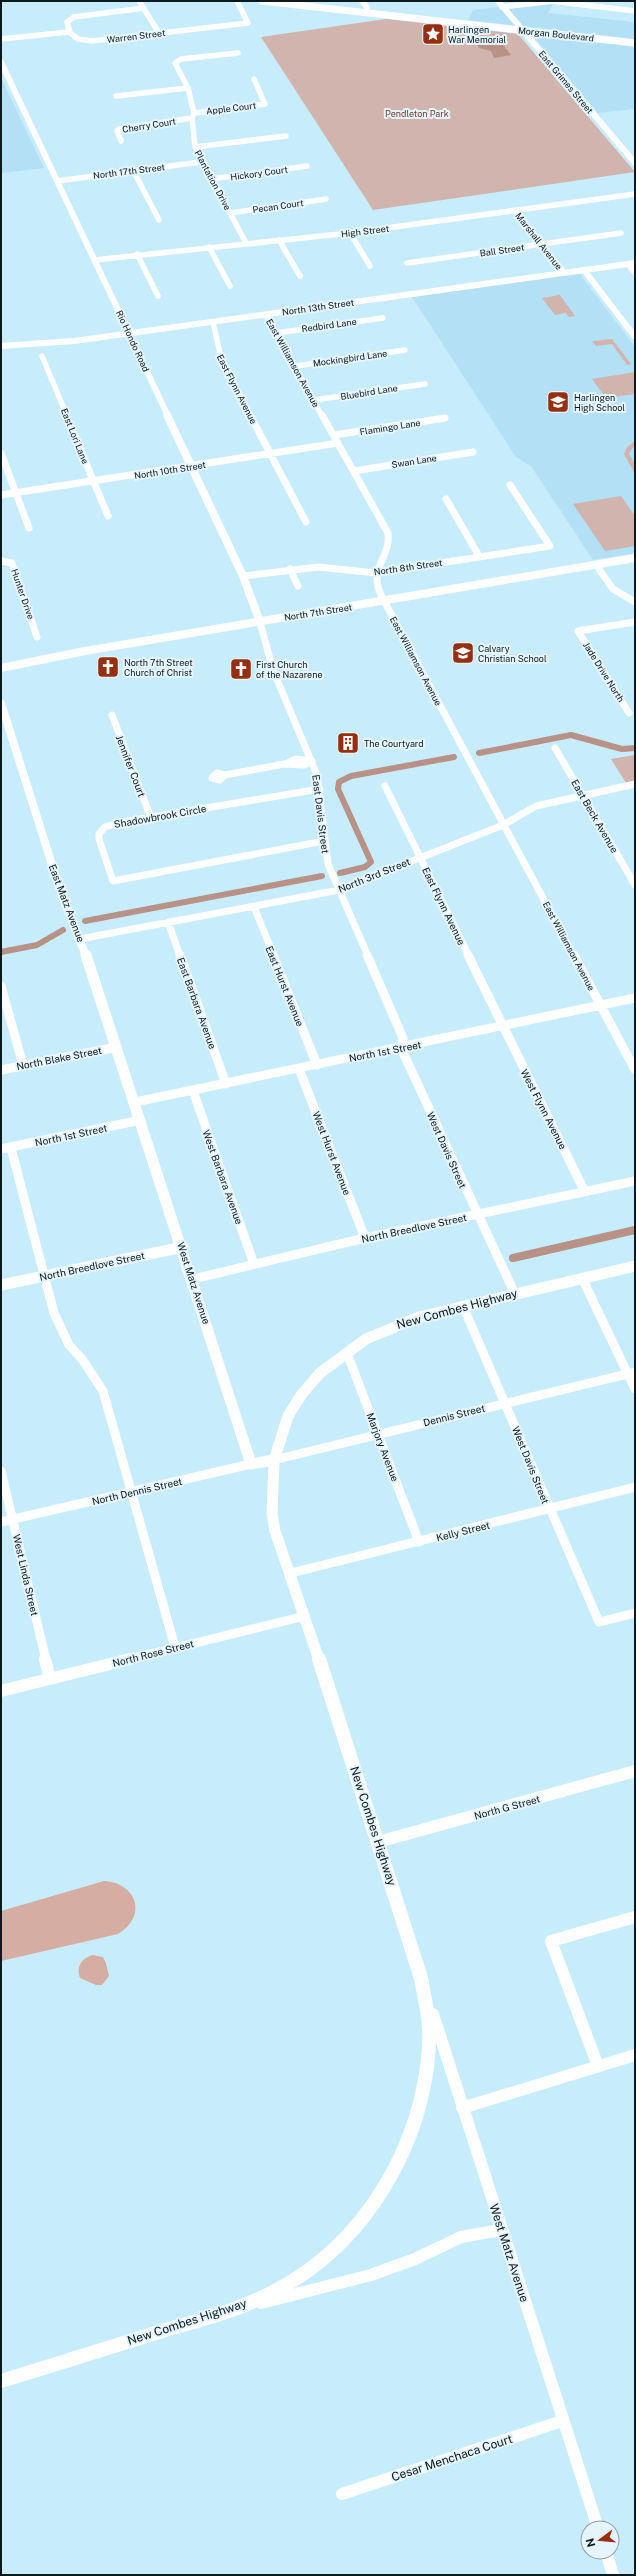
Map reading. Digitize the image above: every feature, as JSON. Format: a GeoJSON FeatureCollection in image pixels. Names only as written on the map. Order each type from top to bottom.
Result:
{"type":"FeatureCollection","features":[{"type":"Feature","properties":{"kind":"main road","name":"Morgan Boulevard"},"geometry":{"type":"LineString","coordinates":[[262,1],[635,43]]}},
{"type":"Feature","properties":{"kind":"street"},"geometry":{"type":"LineString","coordinates":[[139,1],[159,34]]}},
{"type":"Feature","properties":{"kind":"street","name":"Warren Street"},"geometry":{"type":"LineString","coordinates":[[70,32],[78,39],[88,41],[248,23],[237,1]]}},
{"type":"Feature","properties":{"kind":"street"},"geometry":{"type":"LineString","coordinates":[[362,1],[367,7],[367,13]]}},
{"type":"Feature","properties":{"kind":"street","name":"East Grimes Street"},"geometry":{"type":"LineString","coordinates":[[498,1],[635,163]]}},
{"type":"Feature","properties":{"kind":"street"},"geometry":{"type":"LineString","coordinates":[[502,6],[552,1],[635,11]]}},
{"type":"Feature","properties":{"kind":"street"},"geometry":{"type":"LineString","coordinates":[[1,39],[70,32],[67,22],[74,17],[144,8]]}},
{"type":"Feature","properties":{"kind":"street"},"geometry":{"type":"LineString","coordinates":[[194,113],[188,88],[175,63],[177,60],[238,53]]}},
{"type":"Feature","properties":{"kind":"street","name":"Rio Hondo Road"},"geometry":{"type":"LineString","coordinates":[[2,64],[243,576],[260,622]]}},
{"type":"Feature","properties":{"kind":"street","name":"Apple Court"},"geometry":{"type":"LineString","coordinates":[[194,113],[265,104],[254,79]]}},
{"type":"Feature","properties":{"kind":"street"},"geometry":{"type":"LineString","coordinates":[[116,96],[188,88]]}},
{"type":"Feature","properties":{"kind":"street","name":"Plantation Drive"},"geometry":{"type":"LineString","coordinates":[[194,113],[192,118],[195,147],[201,162],[246,243]]}},
{"type":"Feature","properties":{"kind":"street","name":"Cherry Court"},"geometry":{"type":"LineString","coordinates":[[121,141],[117,131],[119,129],[192,118]]}},
{"type":"Feature","properties":{"kind":"street"},"geometry":{"type":"LineString","coordinates":[[195,147],[286,136]]}},
{"type":"Feature","properties":{"kind":"street","name":"North 17th Street"},"geometry":{"type":"LineString","coordinates":[[57,180],[201,162]]}},
{"type":"Feature","properties":{"kind":"street","name":"Hickory Court"},"geometry":{"type":"LineString","coordinates":[[211,179],[307,166]]}},
{"type":"Feature","properties":{"kind":"street"},"geometry":{"type":"LineString","coordinates":[[133,170],[159,220]]}},
{"type":"Feature","properties":{"kind":"street","name":"High Street"},"geometry":{"type":"LineString","coordinates":[[94,260],[137,254],[350,233],[635,194]]}},
{"type":"Feature","properties":{"kind":"street","name":"Pecan Court"},"geometry":{"type":"LineString","coordinates":[[230,213],[326,199]]}},
{"type":"Feature","properties":{"kind":"street","name":"Marshall Avenue"},"geometry":{"type":"LineString","coordinates":[[515,211],[564,272]]}},
{"type":"Feature","properties":{"kind":"street"},"geometry":{"type":"LineString","coordinates":[[350,233],[370,266]]}},
{"type":"Feature","properties":{"kind":"street","name":"Ball Street"},"geometry":{"type":"LineString","coordinates":[[407,263],[621,233]]}},
{"type":"Feature","properties":{"kind":"street"},"geometry":{"type":"LineString","coordinates":[[278,240],[300,276]]}},
{"type":"Feature","properties":{"kind":"street"},"geometry":{"type":"LineString","coordinates":[[209,247],[230,286]]}},
{"type":"Feature","properties":{"kind":"street"},"geometry":{"type":"LineString","coordinates":[[137,254],[158,296]]}},
{"type":"Feature","properties":{"kind":"street"},"geometry":{"type":"LineString","coordinates":[[631,263],[635,273]]}},
{"type":"Feature","properties":{"kind":"street","name":"North 13th Street"},"geometry":{"type":"LineString","coordinates":[[1,346],[74,341],[130,334],[631,263]]}},
{"type":"Feature","properties":{"kind":"street"},"geometry":{"type":"LineString","coordinates":[[584,270],[635,337]]}},
{"type":"Feature","properties":{"kind":"street","name":"East Williamson Avenue"},"geometry":{"type":"LineString","coordinates":[[266,315],[296,366],[388,533],[390,547],[376,573],[378,588],[384,602],[635,1070]]}},
{"type":"Feature","properties":{"kind":"street","name":"Redbird Lane"},"geometry":{"type":"LineString","coordinates":[[276,333],[383,318]]}},
{"type":"Feature","properties":{"kind":"street","name":"East Flynn Avenue"},"geometry":{"type":"LineString","coordinates":[[213,322],[217,331],[217,348],[220,358],[306,522]]}},
{"type":"Feature","properties":{"kind":"street","name":"Mockingbird Lane"},"geometry":{"type":"LineString","coordinates":[[296,366],[404,350]]}},
{"type":"Feature","properties":{"kind":"street","name":"East Lori Lane"},"geometry":{"type":"LineString","coordinates":[[42,356],[108,516]]}},
{"type":"Feature","properties":{"kind":"street","name":"Bluebird Lane"},"geometry":{"type":"LineString","coordinates":[[314,400],[425,384]]}},
{"type":"Feature","properties":{"kind":"street","name":"Flamingo Lane"},"geometry":{"type":"LineString","coordinates":[[334,435],[445,418]]}},
{"type":"Feature","properties":{"kind":"street","name":"North 10th Street"},"geometry":{"type":"LineString","coordinates":[[1,495],[338,443]]}},
{"type":"Feature","properties":{"kind":"street","name":"Swan Lane"},"geometry":{"type":"LineString","coordinates":[[354,471],[473,452]]}},
{"type":"Feature","properties":{"kind":"street"},"geometry":{"type":"LineString","coordinates":[[1,454],[29,528]]}},
{"type":"Feature","properties":{"kind":"street","name":"North 8th Street"},"geometry":{"type":"LineString","coordinates":[[243,576],[290,569],[318,567],[376,573],[550,546],[510,485]]}},
{"type":"Feature","properties":{"kind":"street"},"geometry":{"type":"LineString","coordinates":[[446,499],[479,556]]}},
{"type":"Feature","properties":{"kind":"street","name":"North 7th Street"},"geometry":{"type":"LineString","coordinates":[[1,668],[38,660],[635,558]]}},
{"type":"Feature","properties":{"kind":"street","name":"Hunter Drive"},"geometry":{"type":"LineString","coordinates":[[1,561],[12,563],[37,637]]}},
{"type":"Feature","properties":{"kind":"street"},"geometry":{"type":"LineString","coordinates":[[596,564],[613,588],[635,602]]}},
{"type":"Feature","properties":{"kind":"street"},"geometry":{"type":"LineString","coordinates":[[290,569],[298,586]]}},
{"type":"Feature","properties":{"kind":"street","name":"East Davis Street"},"geometry":{"type":"LineString","coordinates":[[260,622],[273,670],[312,761],[320,789],[324,841],[328,864],[403,1038],[401,1048]]}},
{"type":"Feature","properties":{"kind":"street","name":"Jade Drive North"},"geometry":{"type":"LineString","coordinates":[[629,713],[578,631],[635,622]]}},
{"type":"Feature","properties":{"kind":"street","name":"East Matz Avenue"},"geometry":{"type":"LineString","coordinates":[[1,704],[60,890],[80,939],[136,1102]]}},
{"type":"Feature","properties":{"kind":"street","name":"Jennifer Court"},"geometry":{"type":"LineString","coordinates":[[112,715],[151,818]]}},
{"type":"Feature","properties":{"kind":"street","name":"East Beck Avenue"},"geometry":{"type":"LineString","coordinates":[[555,748],[635,885]]}},
{"type":"Feature","properties":{"kind":"street"},"geometry":{"type":"LineString","coordinates":[[225,775],[284,764],[299,766],[312,761]]}},
{"type":"Feature","properties":{"kind":"street","name":"North 3rd Street"},"geometry":{"type":"LineString","coordinates":[[80,939],[339,890],[420,856],[503,825],[536,806],[635,784]]}},
{"type":"Feature","properties":{"kind":"street","name":"East Flynn Avenue"},"geometry":{"type":"LineString","coordinates":[[385,786],[503,1027]]}},
{"type":"Feature","properties":{"kind":"street","name":"Shadowbrook Circle"},"geometry":{"type":"LineString","coordinates":[[320,789],[115,823],[101,830],[100,844],[113,881],[324,841]]}},
{"type":"Feature","properties":{"kind":"street","name":"East Hurst Avenue"},"geometry":{"type":"LineString","coordinates":[[254,907],[316,1065]]}},
{"type":"Feature","properties":{"kind":"street","name":"East Barbara Avenue"},"geometry":{"type":"LineString","coordinates":[[168,922],[226,1084]]}},
{"type":"Feature","properties":{"kind":"street"},"geometry":{"type":"LineString","coordinates":[[1,986],[23,1065]]}},
{"type":"Feature","properties":{"kind":"street","name":"North 1st Street"},"geometry":{"type":"LineString","coordinates":[[136,1102],[503,1027],[635,998]]}},
{"type":"Feature","properties":{"kind":"street","name":"West Flynn Avenue"},"geometry":{"type":"LineString","coordinates":[[503,1027],[585,1192]]}},
{"type":"Feature","properties":{"kind":"street","name":"North Blake Street"},"geometry":{"type":"LineString","coordinates":[[1,1070],[117,1046]]}},
{"type":"Feature","properties":{"kind":"street","name":"West Davis Street"},"geometry":{"type":"LineString","coordinates":[[401,1048],[514,1294]]}},
{"type":"Feature","properties":{"kind":"street","name":"West Hurst Avenue"},"geometry":{"type":"LineString","coordinates":[[299,1068],[365,1238]]}},
{"type":"Feature","properties":{"kind":"street","name":"West Barbara Avenue"},"geometry":{"type":"LineString","coordinates":[[192,1090],[254,1264]]}},
{"type":"Feature","properties":{"kind":"street","name":"West Matz Avenue"},"geometry":{"type":"LineString","coordinates":[[136,1102],[251,1464]]}},
{"type":"Feature","properties":{"kind":"street","name":"North 1st Street"},"geometry":{"type":"LineString","coordinates":[[6,1148],[141,1120]]}},
{"type":"Feature","properties":{"kind":"street"},"geometry":{"type":"LineString","coordinates":[[6,1148],[45,1276],[54,1313],[64,1338],[82,1359],[103,1392],[130,1493],[175,1647]]}},
{"type":"Feature","properties":{"kind":"street","name":"North Breedlove Street"},"geometry":{"type":"LineString","coordinates":[[193,1279],[365,1238],[635,1181]]}},
{"type":"Feature","properties":{"kind":"street","name":"North Breedlove Street"},"geometry":{"type":"LineString","coordinates":[[1,1285],[183,1247]]}},
{"type":"Feature","properties":{"kind":"street","name":"New Combes Highway"},"geometry":{"type":"LineString","coordinates":[[1,2381],[237,2309],[288,2283],[325,2258],[368,2214],[400,2163],[420,2112],[429,2047],[421,1978],[305,1616],[276,1531],[272,1513],[274,1460],[283,1427],[302,1394],[320,1373],[366,1339],[392,1326],[463,1306],[635,1266]]}},
{"type":"Feature","properties":{"kind":"street"},"geometry":{"type":"LineString","coordinates":[[582,1278],[631,1372],[635,1389]]}},
{"type":"Feature","properties":{"kind":"street","name":"West Davis Street"},"geometry":{"type":"LineString","coordinates":[[463,1306],[505,1402],[549,1509],[599,1622],[635,1613]]}},
{"type":"Feature","properties":{"kind":"street","name":"Marjory Avenue"},"geometry":{"type":"LineString","coordinates":[[347,1352],[419,1542]]}},
{"type":"Feature","properties":{"kind":"street","name":"Dennis Street"},"geometry":{"type":"LineString","coordinates":[[274,1460],[631,1372]]}},
{"type":"Feature","properties":{"kind":"street","name":"North Dennis Street"},"geometry":{"type":"LineString","coordinates":[[1,1522],[274,1460]]}},
{"type":"Feature","properties":{"kind":"street","name":"West Linda Street"},"geometry":{"type":"LineString","coordinates":[[1,1472],[50,1679]]}},
{"type":"Feature","properties":{"kind":"street","name":"Kelly Street"},"geometry":{"type":"LineString","coordinates":[[291,1573],[635,1487]]}},
{"type":"Feature","properties":{"kind":"street","name":"North Rose Street"},"geometry":{"type":"LineString","coordinates":[[1,1691],[305,1616]]}},
{"type":"Feature","properties":{"kind":"street","name":"North G Street"},"geometry":{"type":"LineString","coordinates":[[378,1842],[635,1771]]}},
{"type":"Feature","properties":{"kind":"street"},"geometry":{"type":"LineString","coordinates":[[598,2066],[551,1941],[635,1917]]}},
{"type":"Feature","properties":{"kind":"street","name":"West Matz Avenue"},"geometry":{"type":"LineString","coordinates":[[421,1978],[562,2421],[595,2520]]}},
{"type":"Feature","properties":{"kind":"street"},"geometry":{"type":"LineString","coordinates":[[462,2108],[635,2055]]}},
{"type":"Feature","properties":{"kind":"street"},"geometry":{"type":"LineString","coordinates":[[237,2309],[371,2275],[415,2260],[461,2237],[501,2230]]}},
{"type":"Feature","properties":{"kind":"street","name":"Cesar Menchaca Court"},"geometry":{"type":"LineString","coordinates":[[342,2494],[562,2421]]}},
{"type":"Feature","properties":{"kind":"street"},"geometry":{"type":"LineString","coordinates":[[608,2560],[613,2575]]}},
{"type":"Feature","properties":{"kind":"shaded area"},"geometry":{"type":"Polygon","coordinates":[[[553,4],[548,13],[635,22],[635,39],[468,20],[473,10],[498,7],[500,10],[553,4]]]}},
{"type":"Feature","properties":{"kind":"shaded area"},"geometry":{"type":"Polygon","coordinates":[[[532,35],[635,47],[635,109],[598,113],[532,35]]]}},
{"type":"Feature","properties":{"kind":"shaded area"},"geometry":{"type":"Polygon","coordinates":[[[491,38],[498,39],[511,55],[494,58],[491,51],[479,48],[475,40],[491,38]]]}},
{"type":"Feature","properties":{"kind":"shaded area"},"geometry":{"type":"Polygon","coordinates":[[[1,77],[4,84],[44,168],[1,173],[1,77]]]}},
{"type":"Feature","properties":{"kind":"shaded area","name":"Harlingen High School"},"geometry":{"type":"Polygon","coordinates":[[[579,273],[635,347],[635,553],[593,560],[531,466],[516,457],[412,297],[579,273]]]}},
{"type":"Feature","properties":{"kind":"shaded area"},"geometry":{"type":"Polygon","coordinates":[[[104,1881],[115,1883],[124,1888],[131,1894],[135,1902],[133,1918],[127,1927],[118,1934],[1,1961],[1,1911],[104,1881]]]}},
{"type":"Feature","properties":{"kind":"shaded area"},"geometry":{"type":"Polygon","coordinates":[[[93,1955],[103,1957],[106,1963],[109,1976],[102,1985],[96,1985],[80,1978],[80,1964],[85,1958],[93,1955]]]}},
{"type":"Feature","properties":{"kind":"green space","name":"Pendleton Park"},"geometry":{"type":"Polygon","coordinates":[[[386,19],[518,34],[635,172],[373,210],[261,37],[386,19]]]}},
{"type":"Feature","properties":{"kind":"green space"},"geometry":{"type":"Polygon","coordinates":[[[560,295],[575,316],[569,317],[566,313],[555,315],[542,298],[560,295]]]}},
{"type":"Feature","properties":{"kind":"green space"},"geometry":{"type":"Polygon","coordinates":[[[612,339],[631,364],[627,365],[612,344],[596,346],[592,341],[612,339]]]}},
{"type":"Feature","properties":{"kind":"green space"},"geometry":{"type":"Polygon","coordinates":[[[635,372],[635,394],[606,398],[592,379],[635,372]]]}},
{"type":"Feature","properties":{"kind":"green space"},"geometry":{"type":"Polygon","coordinates":[[[635,441],[635,445],[629,453],[635,465],[635,474],[624,454],[627,447],[635,441]]]}},
{"type":"Feature","properties":{"kind":"green space"},"geometry":{"type":"Polygon","coordinates":[[[621,496],[635,516],[635,546],[605,551],[573,504],[621,496]]]}},
{"type":"Feature","properties":{"kind":"green space"},"geometry":{"type":"Polygon","coordinates":[[[635,755],[635,782],[626,783],[611,759],[635,755]]]}},
{"type":"Feature","properties":{"kind":"waterway"},"geometry":{"type":"LineString","coordinates":[[479,753],[571,735],[622,749],[635,748]]}},
{"type":"Feature","properties":{"kind":"waterway"},"geometry":{"type":"LineString","coordinates":[[340,873],[365,867],[371,862],[338,789],[339,782],[351,776],[454,757]]}},
{"type":"Feature","properties":{"kind":"waterway"},"geometry":{"type":"LineString","coordinates":[[85,921],[322,876]]}},
{"type":"Feature","properties":{"kind":"waterway"},"geometry":{"type":"LineString","coordinates":[[1,952],[37,945],[63,930]]}},
{"type":"Feature","properties":{"kind":"waterway"},"geometry":{"type":"LineString","coordinates":[[513,1258],[635,1230]]}},
{"type":"Feature","properties":{"kind":"place","name":"Harlingen War Memorial"},"geometry":{"type":"Point","coordinates":[433,34]}},
{"type":"Feature","properties":{"kind":"place","name":"Harlingen High School"},"geometry":{"type":"Point","coordinates":[558,402]}},
{"type":"Feature","properties":{"kind":"place","name":"Calvary Christian School"},"geometry":{"type":"Point","coordinates":[463,653]}},
{"type":"Feature","properties":{"kind":"place","name":"North 7th Street Church of Christ"},"geometry":{"type":"Point","coordinates":[108,667]}},
{"type":"Feature","properties":{"kind":"place","name":"First Church of the Nazarene"},"geometry":{"type":"Point","coordinates":[241,669]}},
{"type":"Feature","properties":{"kind":"place","name":"The Courtyard"},"geometry":{"type":"Point","coordinates":[348,743]}}]}
